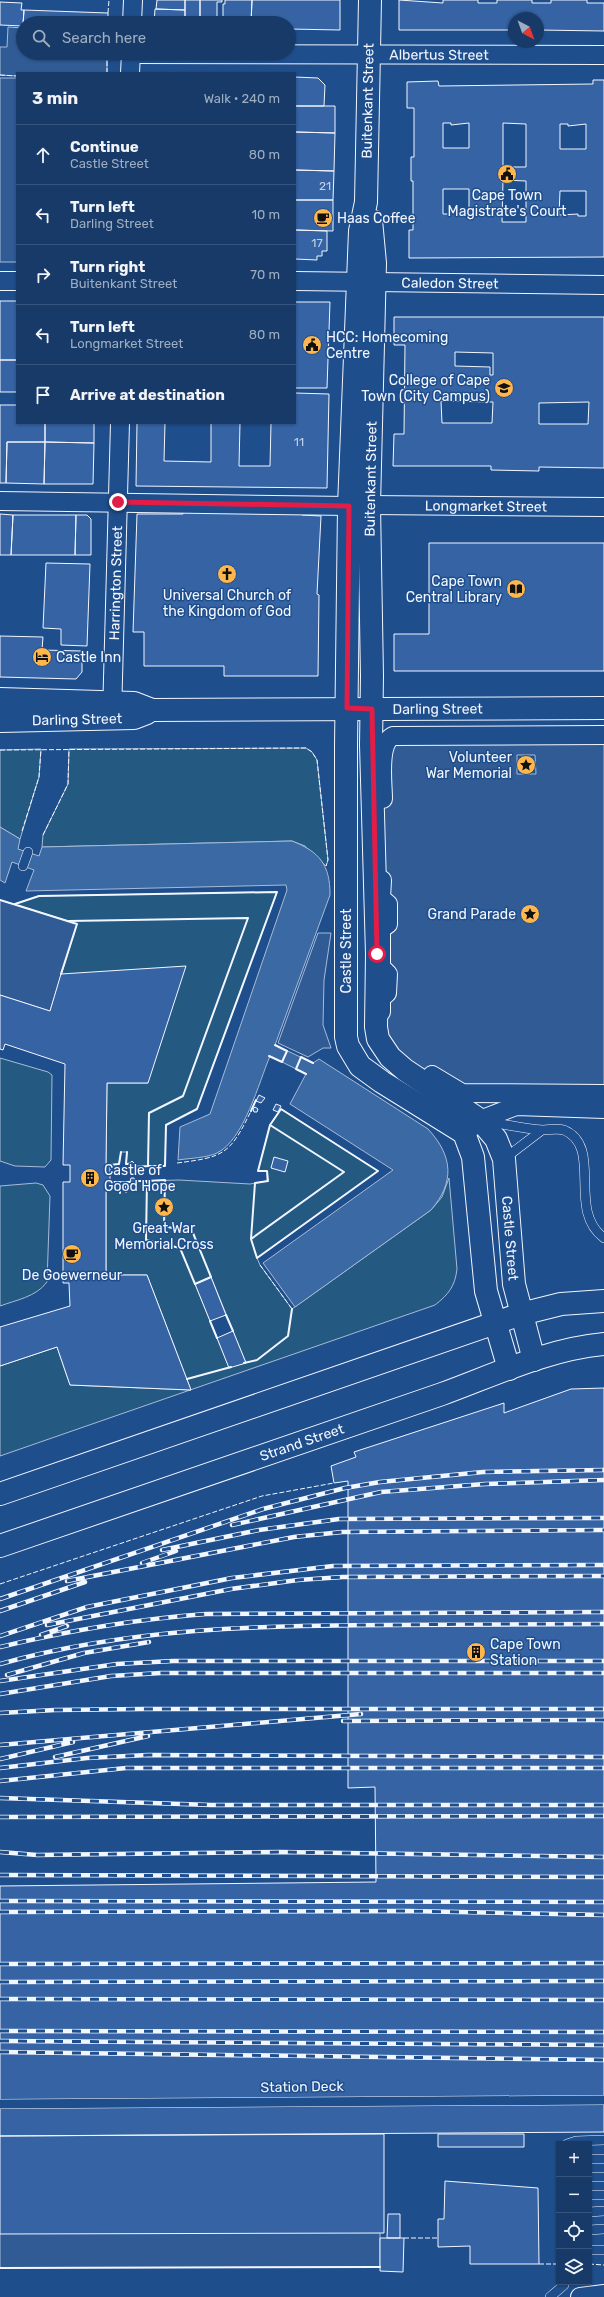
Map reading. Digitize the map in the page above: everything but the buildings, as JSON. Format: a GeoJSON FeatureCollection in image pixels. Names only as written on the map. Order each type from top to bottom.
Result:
{"type":"FeatureCollection","features":[{"type":"Feature","properties":{"kind":"main road","name":"Buitenkant Street"},"geometry":{"type":"LineString","coordinates":[[347,708],[359,505],[366,281],[360,231],[366,202],[370,0]]}},
{"type":"Feature","properties":{"kind":"main road","name":"Buitenkant Street"},"geometry":{"type":"LineString","coordinates":[[359,505],[372,709]]}},
{"type":"Feature","properties":{"kind":"main road","name":"Darling Street"},"geometry":{"type":"LineString","coordinates":[[0,699],[112,710]]}},
{"type":"Feature","properties":{"kind":"main road","name":"Darling Street"},"geometry":{"type":"LineString","coordinates":[[0,721],[112,710],[134,703],[152,710],[604,708]]}},
{"type":"Feature","properties":{"kind":"main road","name":"Castle Street"},"geometry":{"type":"LineString","coordinates":[[347,708],[346,961],[348,1046],[360,1066],[371,1074],[496,1139],[504,1159],[514,1284],[534,1360]]}},
{"type":"Feature","properties":{"kind":"main road","name":"Castle Street"},"geometry":{"type":"LineString","coordinates":[[372,709],[377,954],[376,1027],[378,1039],[390,1057],[472,1127]]}},
{"type":"Feature","properties":{"kind":"main road"},"geometry":{"type":"LineString","coordinates":[[472,1127],[473,1157],[486,1291],[510,1368]]}},
{"type":"Feature","properties":{"kind":"main road"},"geometry":{"type":"LineString","coordinates":[[0,1494],[205,1425],[521,1314],[561,1304],[604,1301]]}},
{"type":"Feature","properties":{"kind":"main road","name":"Strand Street"},"geometry":{"type":"LineString","coordinates":[[0,1546],[442,1394],[510,1368],[571,1350],[604,1344]]}},
{"type":"Feature","properties":{"kind":"street"},"geometry":{"type":"LineString","coordinates":[[132,0],[132,16]]}},
{"type":"Feature","properties":{"kind":"street","name":"Albertus Street"},"geometry":{"type":"LineString","coordinates":[[296,54],[604,55]]}},
{"type":"Feature","properties":{"kind":"street"},"geometry":{"type":"LineString","coordinates":[[130,72],[131,60]]}},
{"type":"Feature","properties":{"kind":"street"},"geometry":{"type":"LineString","coordinates":[[0,281],[16,281]]}},
{"type":"Feature","properties":{"kind":"street","name":"Caledon Street"},"geometry":{"type":"LineString","coordinates":[[296,281],[604,285]]}},
{"type":"Feature","properties":{"kind":"street","name":"Harrington Street"},"geometry":{"type":"LineString","coordinates":[[112,710],[120,424]]}},
{"type":"Feature","properties":{"kind":"street","name":"Longmarket Street"},"geometry":{"type":"LineString","coordinates":[[0,501],[604,507]]}},
{"type":"Feature","properties":{"kind":"street"},"geometry":{"type":"LineString","coordinates":[[604,735],[399,736],[388,738],[383,748],[382,898],[388,904],[388,924],[381,929],[381,967],[388,974],[387,993],[381,998],[381,1031],[385,1044],[394,1052],[462,1093],[604,1094]]}},
{"type":"Feature","properties":{"kind":"street"},"geometry":{"type":"LineString","coordinates":[[472,1127],[516,1106],[604,1109]]}},
{"type":"Feature","properties":{"kind":"street"},"geometry":{"type":"LineString","coordinates":[[580,2297],[604,2294]]}},
{"type":"Feature","properties":{"kind":"lane"},"geometry":{"type":"LineString","coordinates":[[23,866],[28,852]]}},
{"type":"Feature","properties":{"kind":"lane"},"geometry":{"type":"LineString","coordinates":[[472,1127],[563,1130],[575,1137],[583,1149],[586,1161],[586,1208],[597,1233],[604,1238]]}},
{"type":"Feature","properties":{"kind":"lane"},"geometry":{"type":"LineString","coordinates":[[504,1159],[542,1130]]}},
{"type":"Feature","properties":{"kind":"lane","name":"Station Deck"},"geometry":{"type":"LineString","coordinates":[[0,2104],[604,2100]]}},
{"type":"Feature","properties":{"kind":"lane"},"geometry":{"type":"LineString","coordinates":[[576,2141],[604,2140]]}},
{"type":"Feature","properties":{"kind":"lane"},"geometry":{"type":"LineString","coordinates":[[592,2159],[604,2159]]}},
{"type":"Feature","properties":{"kind":"lane"},"geometry":{"type":"LineString","coordinates":[[592,2177],[604,2177]]}},
{"type":"Feature","properties":{"kind":"lane"},"geometry":{"type":"LineString","coordinates":[[592,2195],[604,2195]]}},
{"type":"Feature","properties":{"kind":"lane"},"geometry":{"type":"LineString","coordinates":[[592,2212],[604,2211]]}},
{"type":"Feature","properties":{"kind":"lane"},"geometry":{"type":"LineString","coordinates":[[592,2230],[604,2229]]}},
{"type":"Feature","properties":{"kind":"lane"},"geometry":{"type":"LineString","coordinates":[[592,2250],[604,2250]]}},
{"type":"Feature","properties":{"kind":"lane"},"geometry":{"type":"LineString","coordinates":[[550,2297],[564,2285]]}},
{"type":"Feature","properties":{"kind":"shaded area"},"geometry":{"type":"Polygon","coordinates":[[[8,27],[16,28],[16,60],[107,60],[107,72],[16,72],[16,76],[0,75],[0,47],[7,47],[8,27]]]}},
{"type":"Feature","properties":{"kind":"shaded area"},"geometry":{"type":"Polygon","coordinates":[[[0,78],[16,78],[16,262],[0,262],[0,78]]]}},
{"type":"Feature","properties":{"kind":"shaded area"},"geometry":{"type":"Polygon","coordinates":[[[604,735],[604,1094],[454,1089],[385,1044],[381,898],[384,743],[604,735]],[[517,755],[517,774],[536,774],[535,755],[517,755]]]}},
{"type":"Feature","properties":{"kind":"shaded area"},"geometry":{"type":"Polygon","coordinates":[[[306,748],[312,752],[317,760],[328,860],[326,866],[305,846],[292,841],[42,847],[43,835],[68,784],[69,749],[306,748]]]}},
{"type":"Feature","properties":{"kind":"shaded area"},"geometry":{"type":"Polygon","coordinates":[[[41,749],[39,777],[20,839],[0,827],[0,750],[41,749]]]}},
{"type":"Feature","properties":{"kind":"shaded area"},"geometry":{"type":"Polygon","coordinates":[[[0,827],[20,839],[18,849],[39,856],[42,847],[292,841],[302,845],[316,855],[322,861],[328,875],[330,895],[275,1045],[313,1063],[319,1059],[428,1129],[442,1149],[448,1169],[444,1189],[439,1200],[431,1210],[295,1307],[263,1263],[393,1170],[290,1104],[306,1074],[270,1056],[250,1109],[235,1136],[227,1146],[213,1155],[178,1160],[180,1127],[210,1114],[287,890],[286,885],[26,891],[34,870],[12,862],[5,883],[0,880],[0,827]]]}},
{"type":"Feature","properties":{"kind":"shaded area"},"geometry":{"type":"Polygon","coordinates":[[[277,892],[197,1109],[166,1125],[165,1166],[134,1167],[135,1164],[132,1162],[126,1164],[127,1152],[121,1152],[119,1164],[106,1165],[107,1083],[148,1083],[61,974],[77,924],[15,904],[39,896],[277,892]]]}},
{"type":"Feature","properties":{"kind":"shaded area"},"geometry":{"type":"Polygon","coordinates":[[[0,900],[77,924],[50,1011],[0,995],[0,900]]]}},
{"type":"Feature","properties":{"kind":"shaded area"},"geometry":{"type":"Polygon","coordinates":[[[318,933],[331,933],[324,980],[323,1025],[331,1048],[323,1048],[308,1057],[278,1043],[318,933]]]}},
{"type":"Feature","properties":{"kind":"shaded area"},"geometry":{"type":"Polygon","coordinates":[[[0,1058],[48,1072],[52,1075],[51,1160],[45,1167],[15,1166],[0,1161],[0,1058]]]}},
{"type":"Feature","properties":{"kind":"shaded area"},"geometry":{"type":"Polygon","coordinates":[[[281,1109],[378,1171],[257,1258],[260,1265],[292,1309],[431,1210],[442,1197],[449,1178],[457,1269],[453,1285],[444,1297],[435,1305],[191,1390],[147,1275],[106,1275],[106,1182],[179,1180],[250,1184],[267,1181],[267,1171],[258,1171],[270,1125],[281,1109]],[[211,1277],[195,1284],[229,1367],[246,1363],[211,1277]]]}},
{"type":"Feature","properties":{"kind":"shaded area"},"geometry":{"type":"Polygon","coordinates":[[[36,1183],[43,1185],[50,1196],[47,1282],[32,1295],[0,1306],[0,1186],[36,1183]]]}},
{"type":"Feature","properties":{"kind":"shaded area"},"geometry":{"type":"Polygon","coordinates":[[[57,1347],[70,1385],[190,1390],[0,1456],[0,1366],[57,1347]]]}},
{"type":"Feature","properties":{"kind":"shaded area"},"geometry":{"type":"Polygon","coordinates":[[[380,2219],[380,2267],[0,2268],[0,2220],[380,2219]]]}},
{"type":"Feature","properties":{"kind":"railway"},"geometry":{"type":"LineString","coordinates":[[0,1599],[263,1509],[345,1488],[380,1482],[483,1472],[604,1470]]}},
{"type":"Feature","properties":{"kind":"railway"},"geometry":{"type":"LineString","coordinates":[[232,1525],[381,1492],[485,1484],[604,1480]]}},
{"type":"Feature","properties":{"kind":"railway"},"geometry":{"type":"LineString","coordinates":[[162,1550],[259,1530],[339,1519],[604,1518]]}},
{"type":"Feature","properties":{"kind":"railway"},"geometry":{"type":"LineString","coordinates":[[67,1581],[294,1537],[342,1532],[604,1530]]}},
{"type":"Feature","properties":{"kind":"railway"},"geometry":{"type":"LineString","coordinates":[[142,1563],[176,1551]]}},
{"type":"Feature","properties":{"kind":"railway"},"geometry":{"type":"LineString","coordinates":[[0,1636],[87,1607],[232,1578],[333,1566],[604,1565]]}},
{"type":"Feature","properties":{"kind":"railway"},"geometry":{"type":"LineString","coordinates":[[47,1625],[231,1589],[298,1580],[343,1577],[604,1576]]}},
{"type":"Feature","properties":{"kind":"railway"},"geometry":{"type":"LineString","coordinates":[[0,1611],[85,1582]]}},
{"type":"Feature","properties":{"kind":"railway"},"geometry":{"type":"LineString","coordinates":[[0,1647],[102,1626],[206,1614],[604,1612]]}},
{"type":"Feature","properties":{"kind":"railway"},"geometry":{"type":"LineString","coordinates":[[0,1664],[48,1652],[97,1643],[195,1631],[343,1625],[604,1624]]}},
{"type":"Feature","properties":{"kind":"railway"},"geometry":{"type":"LineString","coordinates":[[41,1635],[67,1626]]}},
{"type":"Feature","properties":{"kind":"railway"},"geometry":{"type":"LineString","coordinates":[[7,1675],[84,1653],[149,1642]]}},
{"type":"Feature","properties":{"kind":"railway"},"geometry":{"type":"LineString","coordinates":[[0,1681],[117,1664],[173,1661],[604,1661]]}},
{"type":"Feature","properties":{"kind":"railway"},"geometry":{"type":"LineString","coordinates":[[0,1694],[111,1676],[161,1673],[604,1673]]}},
{"type":"Feature","properties":{"kind":"railway"},"geometry":{"type":"LineString","coordinates":[[0,1713],[55,1710],[144,1709],[604,1709]]}},
{"type":"Feature","properties":{"kind":"railway"},"geometry":{"type":"LineString","coordinates":[[0,1745],[361,1714]]}},
{"type":"Feature","properties":{"kind":"railway"},"geometry":{"type":"LineString","coordinates":[[343,1721],[604,1720]]}},
{"type":"Feature","properties":{"kind":"railway"},"geometry":{"type":"LineString","coordinates":[[55,1757],[148,1736]]}},
{"type":"Feature","properties":{"kind":"railway"},"geometry":{"type":"LineString","coordinates":[[0,1759],[73,1742]]}},
{"type":"Feature","properties":{"kind":"railway"},"geometry":{"type":"LineString","coordinates":[[0,1768],[87,1758],[148,1755],[604,1757]]}},
{"type":"Feature","properties":{"kind":"railway"},"geometry":{"type":"LineString","coordinates":[[0,1781],[126,1768],[604,1768]]}},
{"type":"Feature","properties":{"kind":"railway"},"geometry":{"type":"LineString","coordinates":[[0,1798],[211,1805],[604,1805]]}},
{"type":"Feature","properties":{"kind":"railway"},"geometry":{"type":"LineString","coordinates":[[0,1817],[604,1816]]}},
{"type":"Feature","properties":{"kind":"railway"},"geometry":{"type":"LineString","coordinates":[[0,1852],[37,1855],[280,1852],[604,1857]]}},
{"type":"Feature","properties":{"kind":"railway"},"geometry":{"type":"LineString","coordinates":[[0,1875],[604,1877]]}},
{"type":"Feature","properties":{"kind":"railway"},"geometry":{"type":"LineString","coordinates":[[0,1901],[604,1902]]}},
{"type":"Feature","properties":{"kind":"railway"},"geometry":{"type":"LineString","coordinates":[[0,1912],[407,1911],[604,1915]]}},
{"type":"Feature","properties":{"kind":"railway"},"geometry":{"type":"LineString","coordinates":[[0,1964],[604,1963]]}},
{"type":"Feature","properties":{"kind":"railway"},"geometry":{"type":"LineString","coordinates":[[0,1982],[604,1981]]}},
{"type":"Feature","properties":{"kind":"railway"},"geometry":{"type":"LineString","coordinates":[[0,1999],[604,2000]]}},
{"type":"Feature","properties":{"kind":"railway"},"geometry":{"type":"LineString","coordinates":[[0,2031],[604,2032]]}},
{"type":"Feature","properties":{"kind":"railway"},"geometry":{"type":"LineString","coordinates":[[0,2041],[604,2045]]}},
{"type":"Feature","properties":{"kind":"railway"},"geometry":{"type":"LineString","coordinates":[[0,2052],[604,2060]]}},
{"type":"Feature","properties":{"kind":"fence"},"geometry":{"type":"LineString","coordinates":[[108,13],[109,0]]}},
{"type":"Feature","properties":{"kind":"fence"},"geometry":{"type":"LineString","coordinates":[[107,60],[107,72]]}},
{"type":"Feature","properties":{"kind":"fence"},"geometry":{"type":"LineString","coordinates":[[0,75],[16,76]]}},
{"type":"Feature","properties":{"kind":"fence"},"geometry":{"type":"LineString","coordinates":[[0,750],[306,748],[312,752],[317,760],[328,860],[326,866]]}},
{"type":"Feature","properties":{"kind":"fence"},"geometry":{"type":"LineString","coordinates":[[22,831],[39,777],[41,749]]}},
{"type":"Feature","properties":{"kind":"fence"},"geometry":{"type":"LineString","coordinates":[[43,835],[68,784],[69,749]]}},
{"type":"Feature","properties":{"kind":"fence"},"geometry":{"type":"LineString","coordinates":[[177,1163],[206,1158],[224,1151],[231,1145],[251,1111]]}},
{"type":"Feature","properties":{"kind":"fence"},"geometry":{"type":"LineString","coordinates":[[260,1265],[292,1309]]}},
{"type":"Feature","properties":{"kind":"fence"},"geometry":{"type":"LineString","coordinates":[[0,1584],[262,1496],[334,1483]]}},
{"type":"Feature","properties":{"kind":"fence"},"geometry":{"type":"LineString","coordinates":[[404,2238],[438,2238]]}},
{"type":"Feature","properties":{"kind":"fence"},"geometry":{"type":"LineString","coordinates":[[539,2264],[556,2264]]}},
{"type":"Feature","properties":{"kind":"fence"},"geometry":{"type":"LineString","coordinates":[[592,2264],[604,2265]]}},
{"type":"Feature","properties":{"kind":"wall"},"geometry":{"type":"LineString","coordinates":[[15,904],[39,896],[277,892],[197,1109],[166,1125],[165,1166],[148,1166],[149,1113],[183,1096],[248,918],[69,921]]}},
{"type":"Feature","properties":{"kind":"wall"},"geometry":{"type":"LineString","coordinates":[[0,900],[77,924],[61,974]]}},
{"type":"Feature","properties":{"kind":"wall"},"geometry":{"type":"LineString","coordinates":[[269,1056],[282,1062],[287,1051],[275,1045]]}},
{"type":"Feature","properties":{"kind":"wall"},"geometry":{"type":"LineString","coordinates":[[306,1074],[296,1069],[301,1057],[313,1063]]}},
{"type":"Feature","properties":{"kind":"wall"},"geometry":{"type":"LineString","coordinates":[[251,1111],[256,1100]]}},
{"type":"Feature","properties":{"kind":"wall"},"geometry":{"type":"LineString","coordinates":[[281,1109],[378,1171],[257,1258],[251,1239],[344,1172],[270,1125],[281,1109]]}},
{"type":"Feature","properties":{"kind":"wall"},"geometry":{"type":"LineString","coordinates":[[251,1239],[255,1183],[268,1181],[267,1171],[258,1171],[270,1125]]}},
{"type":"Feature","properties":{"kind":"wall"},"geometry":{"type":"LineString","coordinates":[[110,1165],[119,1164],[121,1152]]}},
{"type":"Feature","properties":{"kind":"wall"},"geometry":{"type":"LineString","coordinates":[[127,1152],[126,1164],[129,1164]]}},
{"type":"Feature","properties":{"kind":"wall"},"geometry":{"type":"LineString","coordinates":[[134,1167],[148,1166]]}},
{"type":"Feature","properties":{"kind":"wall"},"geometry":{"type":"LineString","coordinates":[[165,1180],[164,1226],[193,1233],[211,1277],[195,1284],[180,1248],[146,1240],[147,1181],[165,1180]]}},
{"type":"Feature","properties":{"kind":"wall"},"geometry":{"type":"LineString","coordinates":[[135,1181],[147,1181]]}},
{"type":"Feature","properties":{"kind":"wall"},"geometry":{"type":"LineString","coordinates":[[110,1182],[120,1182],[120,1193]]}},
{"type":"Feature","properties":{"kind":"wall"},"geometry":{"type":"LineString","coordinates":[[126,1192],[126,1182],[130,1182]]}},
{"type":"Feature","properties":{"kind":"wall"},"geometry":{"type":"LineString","coordinates":[[244,1363],[257,1360],[288,1336],[292,1309]]}},
{"type":"Feature","properties":{"kind":"wall"},"geometry":{"type":"LineString","coordinates":[[226,1315],[233,1331]]}},
{"type":"Feature","properties":{"kind":"wall"},"geometry":{"type":"LineString","coordinates":[[210,1321],[217,1338]]}},
{"type":"Feature","properties":{"kind":"wall"},"geometry":{"type":"LineString","coordinates":[[187,1379],[231,1367]]}},
{"type":"Feature","properties":{"kind":"wall"},"geometry":{"type":"LineString","coordinates":[[0,2268],[380,2267]]}},
{"type":"Feature","properties":{"kind":"place","name":"Cape Town Magistrate's Court"},"geometry":{"type":"Point","coordinates":[507,174]}},
{"type":"Feature","properties":{"kind":"place","name":"Haas Coffee"},"geometry":{"type":"Point","coordinates":[323,218]}},
{"type":"Feature","properties":{"kind":"place","name":"HCC: Homecoming Centre"},"geometry":{"type":"Point","coordinates":[312,345]}},
{"type":"Feature","properties":{"kind":"place","name":"College of Cape Town (City Campus)"},"geometry":{"type":"Point","coordinates":[504,388]}},
{"type":"Feature","properties":{"kind":"place","name":"Universal Church of the Kingdom of God"},"geometry":{"type":"Point","coordinates":[227,574]}},
{"type":"Feature","properties":{"kind":"place","name":"Cape Town Central Library"},"geometry":{"type":"Point","coordinates":[516,589]}},
{"type":"Feature","properties":{"kind":"place","name":"Castle Inn"},"geometry":{"type":"Point","coordinates":[42,657]}},
{"type":"Feature","properties":{"kind":"place","name":"Volunteer War Memorial"},"geometry":{"type":"Point","coordinates":[526,765]}},
{"type":"Feature","properties":{"kind":"place","name":"Grand Parade"},"geometry":{"type":"Point","coordinates":[530,914]}},
{"type":"Feature","properties":{"kind":"place","name":"Castle of Good Hope"},"geometry":{"type":"Point","coordinates":[90,1178]}},
{"type":"Feature","properties":{"kind":"place","name":"Great War Memorial Cross"},"geometry":{"type":"Point","coordinates":[164,1207]}},
{"type":"Feature","properties":{"kind":"place","name":"De Goewerneur"},"geometry":{"type":"Point","coordinates":[72,1254]}},
{"type":"Feature","properties":{"kind":"place","name":"Cape Town Station"},"geometry":{"type":"Point","coordinates":[476,1652]}},
{"type":"Feature","properties":{"kind":"route"},"geometry":{"type":"LineString","coordinates":[[118,502],[349,506],[347,708],[372,709],[371,745],[377,954]]}}]}
